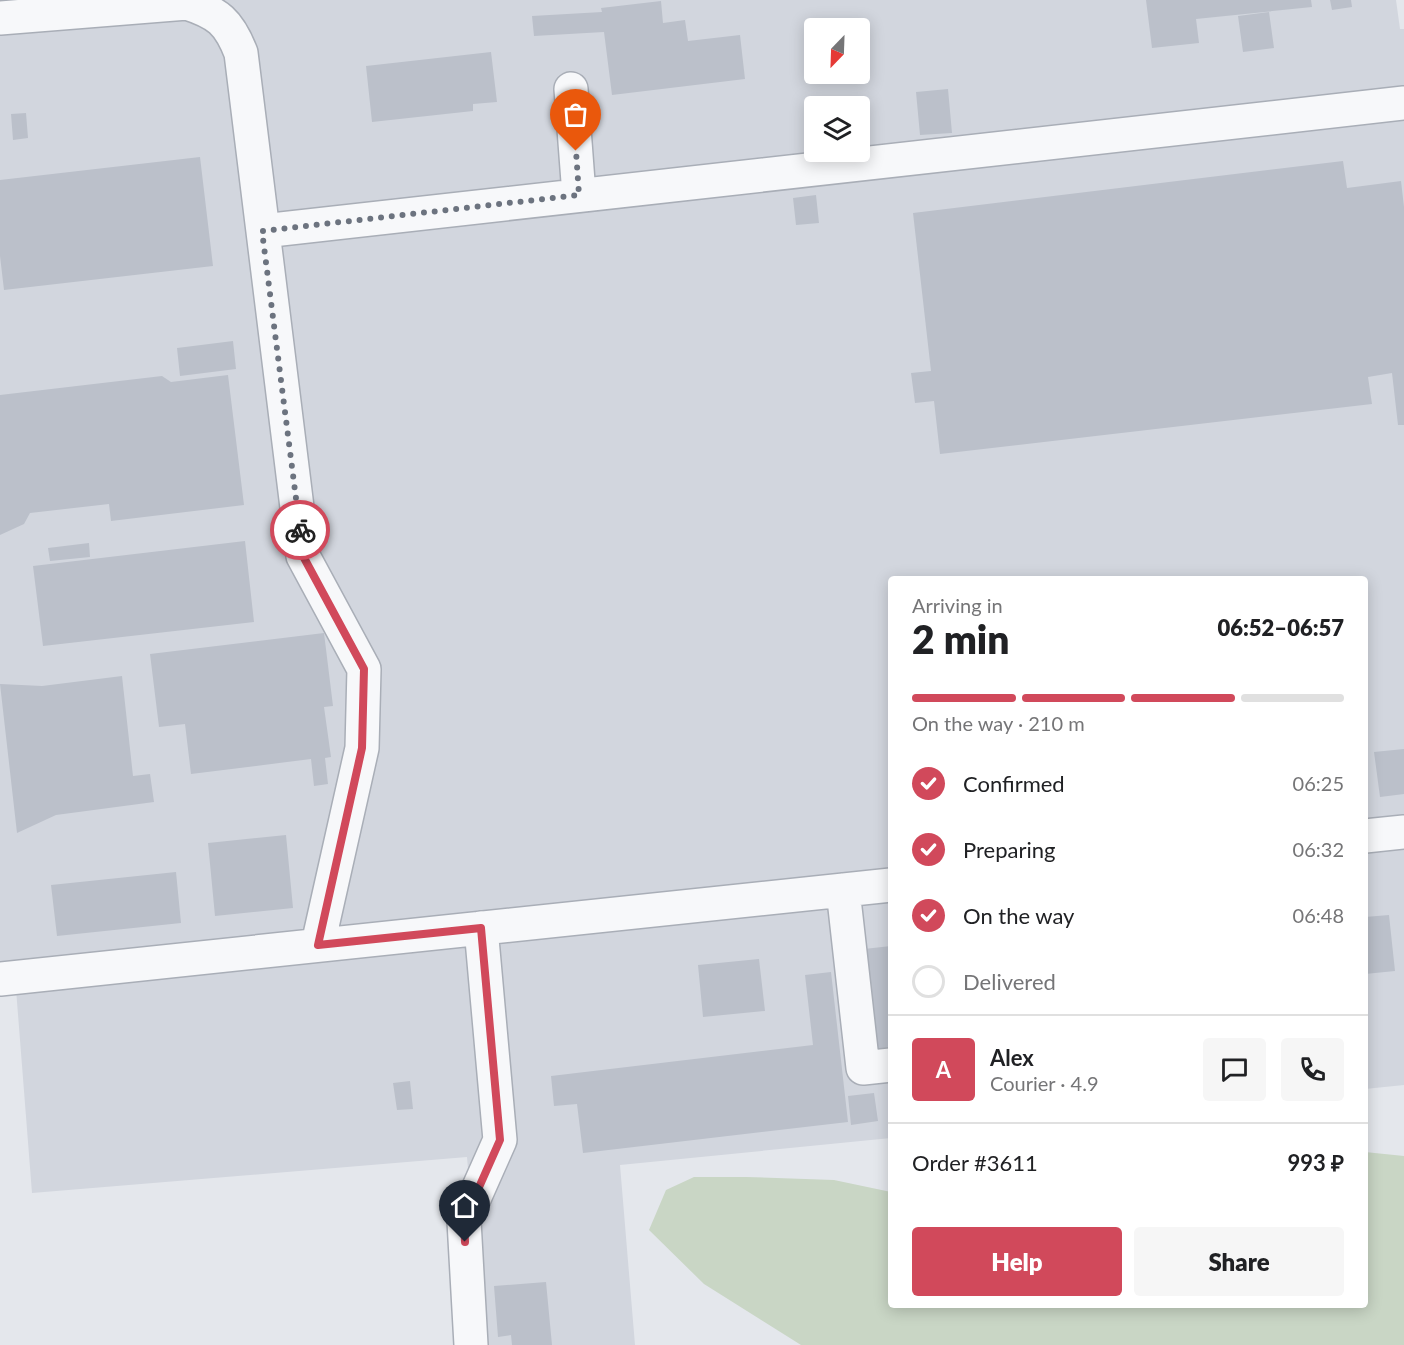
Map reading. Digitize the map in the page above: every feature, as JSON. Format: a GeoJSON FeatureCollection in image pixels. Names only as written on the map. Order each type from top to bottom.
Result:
{"type":"FeatureCollection","features":[{"type":"Feature","properties":{"kind":"lane"},"geometry":{"type":"LineString","coordinates":[[0,18],[171,2],[187,3],[211,11],[232,30],[241,53],[303,556],[364,669],[362,748],[318,945]]}},
{"type":"Feature","properties":{"kind":"lane"},"geometry":{"type":"LineString","coordinates":[[571,88],[579,195]]}},
{"type":"Feature","properties":{"kind":"lane"},"geometry":{"type":"LineString","coordinates":[[262,231],[1404,103]]}},
{"type":"Feature","properties":{"kind":"lane"},"geometry":{"type":"LineString","coordinates":[[1368,836],[1404,832]]}},
{"type":"Feature","properties":{"kind":"lane"},"geometry":{"type":"LineString","coordinates":[[0,979],[888,885]]}},
{"type":"Feature","properties":{"kind":"lane"},"geometry":{"type":"LineString","coordinates":[[843,890],[863,1068],[888,1065]]}},
{"type":"Feature","properties":{"kind":"lane"},"geometry":{"type":"LineString","coordinates":[[471,1345],[464,1221],[500,1140],[481,928]]}},
{"type":"Feature","properties":{"kind":"shaded area"},"geometry":{"type":"Polygon","coordinates":[[[0,0],[1396,0],[1400,29],[1404,29],[1404,1085],[1368,1089],[1368,576],[888,576],[888,1138],[620,1165],[635,1345],[483,1345],[467,1157],[32,1193],[16,989],[0,989],[0,0]]]}},
{"type":"Feature","properties":{"kind":"green space"},"geometry":{"type":"Polygon","coordinates":[[[1368,1152],[1404,1156],[1404,1345],[801,1345],[704,1284],[649,1230],[666,1190],[694,1177],[834,1180],[888,1191],[888,1308],[1368,1308],[1368,1152]]]}},
{"type":"Feature","properties":{"kind":"building"},"geometry":{"type":"Polygon","coordinates":[[[1146,0],[1311,0],[1312,7],[1196,19],[1199,43],[1152,48],[1146,0]]]}},
{"type":"Feature","properties":{"kind":"building"},"geometry":{"type":"Polygon","coordinates":[[[1330,0],[1351,0],[1352,7],[1332,10],[1330,0]]]}},
{"type":"Feature","properties":{"kind":"building"},"geometry":{"type":"Polygon","coordinates":[[[661,1],[663,23],[685,20],[688,41],[740,35],[745,79],[612,95],[604,32],[534,36],[532,16],[602,12],[601,8],[661,1]]]}},
{"type":"Feature","properties":{"kind":"building"},"geometry":{"type":"Polygon","coordinates":[[[1269,12],[1274,48],[1243,52],[1238,16],[1269,12]]]}},
{"type":"Feature","properties":{"kind":"building"},"geometry":{"type":"Polygon","coordinates":[[[491,52],[497,102],[473,104],[473,111],[372,122],[366,66],[491,52]]]}},
{"type":"Feature","properties":{"kind":"building"},"geometry":{"type":"Polygon","coordinates":[[[948,89],[952,133],[920,135],[916,92],[948,89]]]}},
{"type":"Feature","properties":{"kind":"building"},"geometry":{"type":"Polygon","coordinates":[[[26,113],[28,138],[13,140],[11,114],[26,113]]]}},
{"type":"Feature","properties":{"kind":"building"},"geometry":{"type":"Polygon","coordinates":[[[200,157],[213,266],[4,290],[0,256],[0,180],[200,157]]]}},
{"type":"Feature","properties":{"kind":"building"},"geometry":{"type":"Polygon","coordinates":[[[1343,161],[1347,188],[1401,181],[1404,207],[1404,425],[1398,425],[1392,373],[1368,377],[1372,404],[940,454],[934,401],[915,403],[911,373],[931,371],[913,213],[1343,161]]]}},
{"type":"Feature","properties":{"kind":"building"},"geometry":{"type":"Polygon","coordinates":[[[816,195],[819,223],[796,225],[793,198],[816,195]]]}},
{"type":"Feature","properties":{"kind":"building"},"geometry":{"type":"Polygon","coordinates":[[[233,341],[236,369],[180,376],[177,348],[233,341]]]}},
{"type":"Feature","properties":{"kind":"building"},"geometry":{"type":"Polygon","coordinates":[[[228,375],[244,505],[111,521],[109,504],[30,513],[24,524],[0,535],[0,395],[162,376],[171,382],[228,375]]]}},
{"type":"Feature","properties":{"kind":"building"},"geometry":{"type":"Polygon","coordinates":[[[245,541],[254,622],[43,646],[33,566],[245,541]]]}},
{"type":"Feature","properties":{"kind":"building"},"geometry":{"type":"Polygon","coordinates":[[[89,543],[90,557],[50,561],[48,548],[89,543]]]}},
{"type":"Feature","properties":{"kind":"building"},"geometry":{"type":"Polygon","coordinates":[[[324,633],[333,706],[324,707],[331,757],[325,758],[328,784],[314,786],[311,759],[191,774],[185,724],[159,727],[150,654],[324,633]]]}},
{"type":"Feature","properties":{"kind":"building"},"geometry":{"type":"Polygon","coordinates":[[[122,676],[133,776],[150,774],[154,802],[56,815],[17,833],[0,684],[42,686],[122,676]]]}},
{"type":"Feature","properties":{"kind":"building"},"geometry":{"type":"Polygon","coordinates":[[[1404,749],[1404,794],[1380,797],[1374,752],[1404,749]]]}},
{"type":"Feature","properties":{"kind":"building"},"geometry":{"type":"Polygon","coordinates":[[[286,835],[293,908],[215,916],[208,843],[286,835]]]}},
{"type":"Feature","properties":{"kind":"building"},"geometry":{"type":"Polygon","coordinates":[[[176,872],[181,923],[57,936],[51,885],[176,872]]]}},
{"type":"Feature","properties":{"kind":"building"},"geometry":{"type":"Polygon","coordinates":[[[1389,915],[1395,971],[1368,974],[1368,917],[1389,915]]]}},
{"type":"Feature","properties":{"kind":"building"},"geometry":{"type":"Polygon","coordinates":[[[888,946],[888,1047],[876,1049],[864,949],[888,946]]]}},
{"type":"Feature","properties":{"kind":"building"},"geometry":{"type":"Polygon","coordinates":[[[759,959],[765,1011],[703,1017],[698,965],[759,959]]]}},
{"type":"Feature","properties":{"kind":"building"},"geometry":{"type":"Polygon","coordinates":[[[831,972],[848,1122],[583,1153],[577,1104],[554,1106],[551,1076],[813,1045],[805,975],[831,972]]]}},
{"type":"Feature","properties":{"kind":"building"},"geometry":{"type":"Polygon","coordinates":[[[410,1081],[413,1109],[397,1110],[393,1083],[410,1081]]]}},
{"type":"Feature","properties":{"kind":"building"},"geometry":{"type":"Polygon","coordinates":[[[874,1093],[878,1121],[851,1125],[848,1096],[874,1093]]]}},
{"type":"Feature","properties":{"kind":"building"},"geometry":{"type":"Polygon","coordinates":[[[546,1282],[552,1345],[512,1345],[511,1335],[498,1337],[494,1286],[546,1282]]]}},
{"type":"Feature","properties":{"kind":"way so far"},"geometry":{"type":"LineString","coordinates":[[300,530],[262,231],[579,195],[576,151]]}},
{"type":"Feature","properties":{"kind":"route"},"geometry":{"type":"LineString","coordinates":[[300,530],[303,556],[364,669],[362,748],[318,945],[481,928],[500,1140],[464,1221],[465,1242]]}}]}
